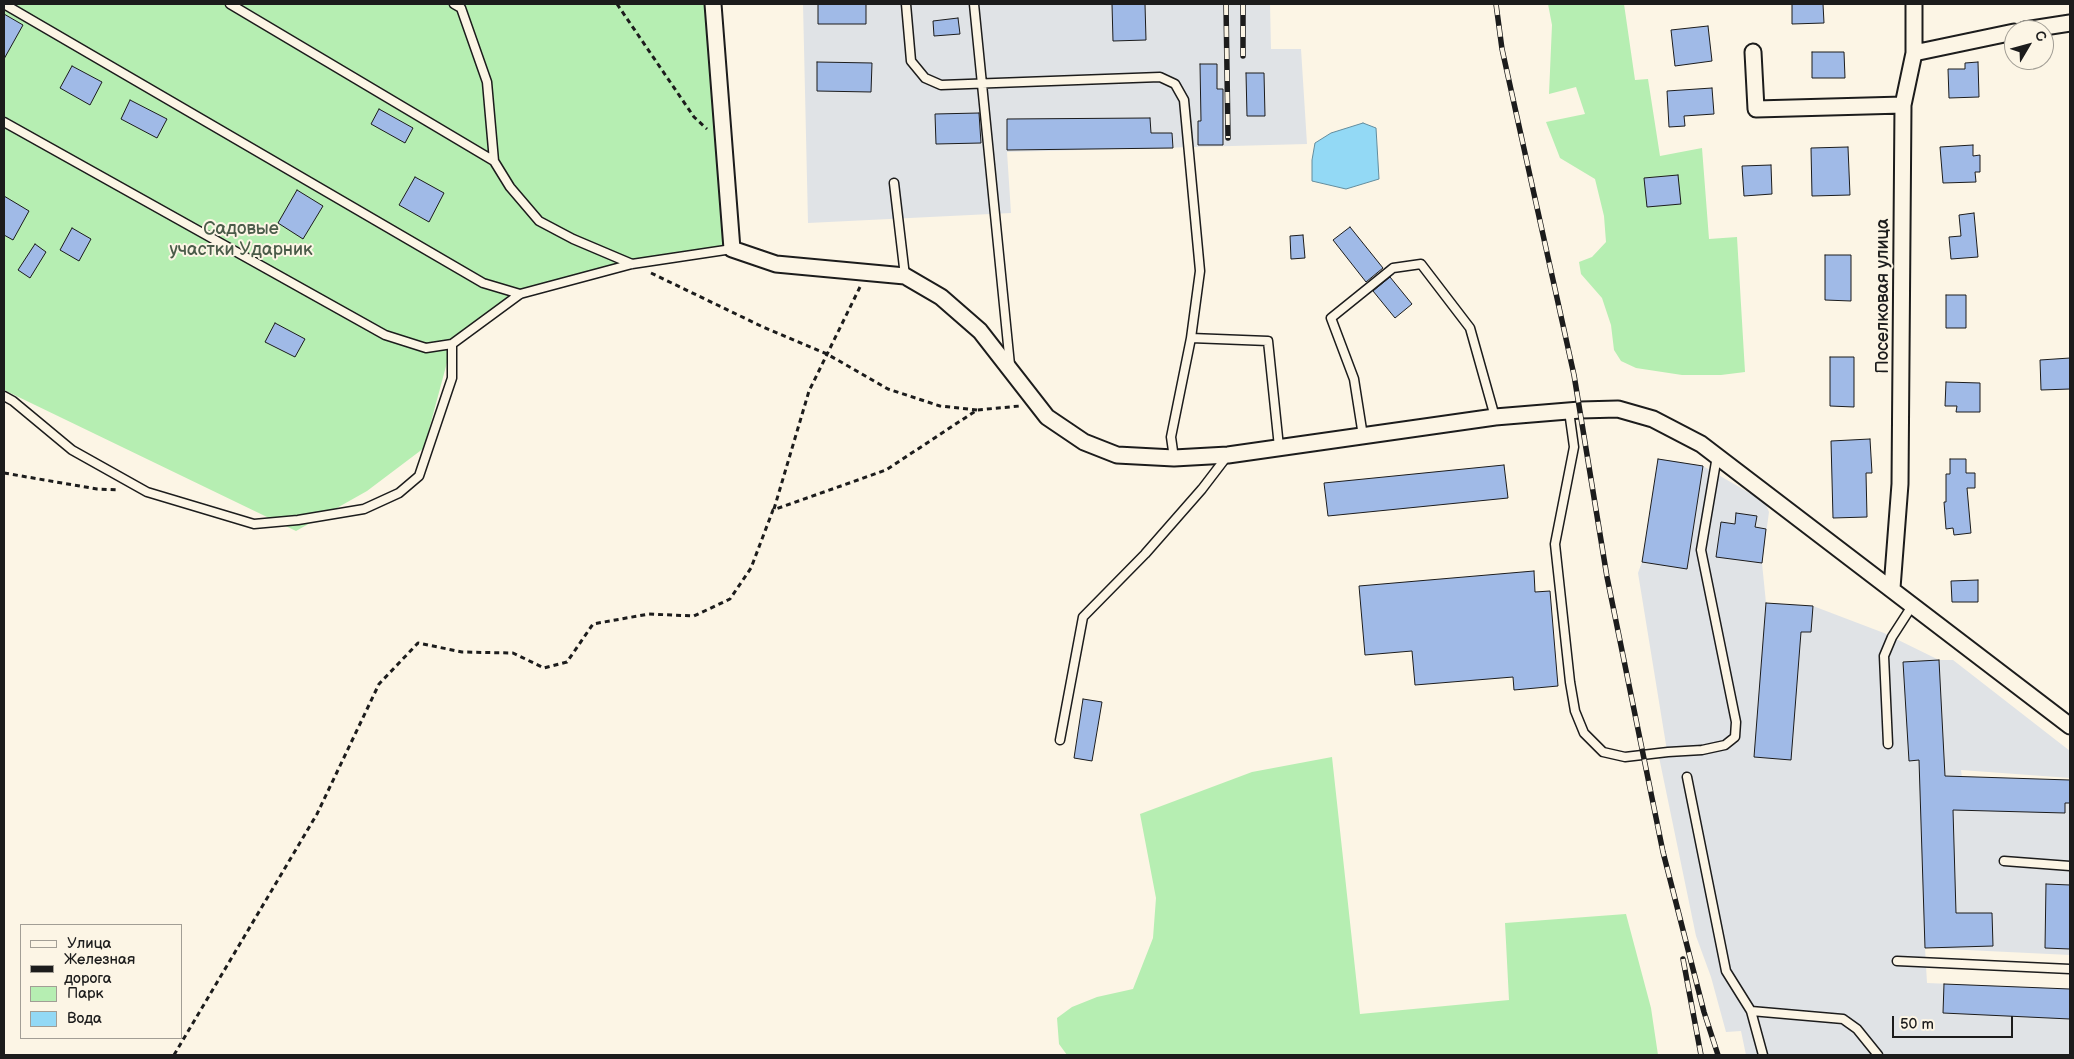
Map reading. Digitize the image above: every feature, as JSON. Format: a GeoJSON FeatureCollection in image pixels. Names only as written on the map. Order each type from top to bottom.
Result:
{"type":"FeatureCollection","features":[{"type":"Feature","properties":{"kind":"street"},"geometry":{"type":"LineString","coordinates":[[713,4],[732,249],[776,264],[905,276],[941,297],[980,330],[1047,417],[1084,442],[1117,455],[1174,458],[1228,455],[1495,417],[1569,411],[1618,410],[1653,419],[1702,444],[2070,726]]}},
{"type":"Feature","properties":{"kind":"street","name":"Поселковая улица"},"geometry":{"type":"LineString","coordinates":[[1892,588],[1900,484],[1902,105],[1914,53],[1914,4]]}},
{"type":"Feature","properties":{"kind":"street"},"geometry":{"type":"LineString","coordinates":[[2054,25],[2070,23]]}},
{"type":"Feature","properties":{"kind":"street"},"geometry":{"type":"LineString","coordinates":[[1914,53],[2004,34]]}},
{"type":"Feature","properties":{"kind":"street"},"geometry":{"type":"LineString","coordinates":[[1752,52],[1756,110],[1902,105]]}},
{"type":"Feature","properties":{"kind":"lane"},"geometry":{"type":"LineString","coordinates":[[4,4],[483,283],[520,294]]}},
{"type":"Feature","properties":{"kind":"lane"},"geometry":{"type":"LineString","coordinates":[[230,4],[494,161]]}},
{"type":"Feature","properties":{"kind":"lane"},"geometry":{"type":"LineString","coordinates":[[906,4],[911,61],[924,78],[941,84],[1160,77],[1175,84],[1184,100],[1200,271],[1191,338],[1171,437],[1174,458]]}},
{"type":"Feature","properties":{"kind":"lane"},"geometry":{"type":"LineString","coordinates":[[974,4],[1010,367]]}},
{"type":"Feature","properties":{"kind":"lane"},"geometry":{"type":"LineString","coordinates":[[458,5],[488,82],[494,161],[510,187],[539,221],[573,240],[632,264]]}},
{"type":"Feature","properties":{"kind":"lane"},"geometry":{"type":"LineString","coordinates":[[4,122],[385,334],[426,348],[452,344],[520,294],[632,264],[732,249]]}},
{"type":"Feature","properties":{"kind":"lane"},"geometry":{"type":"LineString","coordinates":[[894,183],[905,276]]}},
{"type":"Feature","properties":{"kind":"lane"},"geometry":{"type":"LineString","coordinates":[[1363,436],[1354,379],[1331,318],[1393,268],[1421,264],[1470,328],[1495,417]]}},
{"type":"Feature","properties":{"kind":"lane"},"geometry":{"type":"LineString","coordinates":[[1191,338],[1268,341],[1279,447]]}},
{"type":"Feature","properties":{"kind":"lane"},"geometry":{"type":"LineString","coordinates":[[4,396],[13,401],[72,450],[147,492],[254,524],[298,520],[364,510],[399,493],[420,476],[452,378],[452,344]]}},
{"type":"Feature","properties":{"kind":"lane"},"geometry":{"type":"LineString","coordinates":[[1569,411],[1574,447],[1555,544],[1570,682],[1575,711],[1584,733],[1603,752],[1625,757],[1702,750],[1724,745],[1735,738],[1736,722],[1701,550],[1718,456]]}},
{"type":"Feature","properties":{"kind":"lane"},"geometry":{"type":"LineString","coordinates":[[1060,740],[1083,617],[1145,554],[1202,489],[1228,455]]}},
{"type":"Feature","properties":{"kind":"lane"},"geometry":{"type":"LineString","coordinates":[[1888,744],[1884,656],[1892,637],[1912,606]]}},
{"type":"Feature","properties":{"kind":"lane"},"geometry":{"type":"LineString","coordinates":[[1687,777],[1726,971],[1752,1011],[1763,1055]]}},
{"type":"Feature","properties":{"kind":"lane"},"geometry":{"type":"LineString","coordinates":[[2004,861],[2070,866]]}},
{"type":"Feature","properties":{"kind":"lane"},"geometry":{"type":"LineString","coordinates":[[1898,960],[2070,969]]}},
{"type":"Feature","properties":{"kind":"lane"},"geometry":{"type":"LineString","coordinates":[[1752,1011],[1843,1019],[1857,1029],[1878,1055]]}},
{"type":"Feature","properties":{"kind":"path"},"geometry":{"type":"LineString","coordinates":[[617,4],[694,116],[723,144]]}},
{"type":"Feature","properties":{"kind":"path"},"geometry":{"type":"LineString","coordinates":[[632,264],[763,327],[827,354],[888,389],[940,406],[978,410],[1037,405]]}},
{"type":"Feature","properties":{"kind":"path"},"geometry":{"type":"LineString","coordinates":[[174,1055],[317,814],[379,684],[418,643],[462,652],[513,653],[544,668],[567,662],[593,624],[649,614],[694,616],[730,600],[751,568],[774,510],[809,391],[866,273]]}},
{"type":"Feature","properties":{"kind":"path"},"geometry":{"type":"LineString","coordinates":[[774,510],[886,470],[978,410]]}},
{"type":"Feature","properties":{"kind":"path"},"geometry":{"type":"LineString","coordinates":[[4,473],[97,489],[122,491]]}},
{"type":"Feature","properties":{"kind":"shaded area"},"geometry":{"type":"Polygon","coordinates":[[[803,4],[1270,4],[1271,49],[1301,49],[1307,144],[1007,152],[1011,213],[808,223],[803,4]]]}},
{"type":"Feature","properties":{"kind":"shaded area"},"geometry":{"type":"Polygon","coordinates":[[[1661,459],[1703,466],[1765,502],[1769,512],[1762,563],[1766,603],[1813,606],[1884,633],[1939,660],[1953,660],[2070,751],[2070,778],[1961,770],[1962,778],[2070,780],[2070,955],[1925,948],[1927,983],[2070,989],[2070,1055],[1746,1055],[1741,1031],[1726,1032],[1711,977],[1696,936],[1659,757],[1668,757],[1638,573],[1642,562],[1661,459]]]}},
{"type":"Feature","properties":{"kind":"green space","name":"Садовые участки Ударник"},"geometry":{"type":"Polygon","coordinates":[[[4,4],[713,4],[732,249],[632,264],[520,294],[452,344],[424,448],[367,491],[296,531],[4,390],[4,4]]]}},
{"type":"Feature","properties":{"kind":"green space"},"geometry":{"type":"Polygon","coordinates":[[[1548,4],[1624,4],[1635,80],[1648,79],[1660,156],[1702,148],[1709,239],[1737,237],[1745,372],[1721,375],[1682,375],[1636,368],[1621,361],[1614,350],[1611,325],[1602,298],[1581,274],[1579,262],[1592,257],[1606,242],[1604,216],[1595,179],[1560,158],[1546,122],[1585,114],[1576,87],[1549,94],[1552,25],[1548,4]]]}},
{"type":"Feature","properties":{"kind":"green space"},"geometry":{"type":"Polygon","coordinates":[[[1332,757],[1360,1014],[1509,1000],[1505,923],[1626,914],[1651,1008],[1658,1055],[1067,1055],[1059,1044],[1057,1018],[1072,1007],[1097,997],[1133,989],[1153,938],[1156,898],[1140,814],[1252,772],[1332,757]]]}},
{"type":"Feature","properties":{"kind":"water"},"geometry":{"type":"Polygon","coordinates":[[[1363,123],[1376,128],[1379,179],[1346,189],[1312,181],[1312,160],[1315,143],[1331,133],[1363,123]]]}},
{"type":"Feature","properties":{"kind":"building"},"geometry":{"type":"Polygon","coordinates":[[[818,4],[866,4],[866,24],[818,24],[818,4]]]}},
{"type":"Feature","properties":{"kind":"building"},"geometry":{"type":"Polygon","coordinates":[[[1112,4],[1145,4],[1146,40],[1113,41],[1112,4]]]}},
{"type":"Feature","properties":{"kind":"building"},"geometry":{"type":"Polygon","coordinates":[[[1792,4],[1823,4],[1824,23],[1792,24],[1792,4]]]}},
{"type":"Feature","properties":{"kind":"building"},"geometry":{"type":"Polygon","coordinates":[[[4,14],[23,25],[4,59],[4,14]]]}},
{"type":"Feature","properties":{"kind":"building"},"geometry":{"type":"Polygon","coordinates":[[[958,18],[960,34],[934,36],[933,21],[958,18]]]}},
{"type":"Feature","properties":{"kind":"building"},"geometry":{"type":"Polygon","coordinates":[[[1708,26],[1712,61],[1675,66],[1671,30],[1708,26]]]}},
{"type":"Feature","properties":{"kind":"building"},"geometry":{"type":"Polygon","coordinates":[[[1812,52],[1844,52],[1845,78],[1812,78],[1812,52]]]}},
{"type":"Feature","properties":{"kind":"building"},"geometry":{"type":"Polygon","coordinates":[[[817,62],[872,63],[871,92],[817,91],[817,62]]]}},
{"type":"Feature","properties":{"kind":"building"},"geometry":{"type":"Polygon","coordinates":[[[1978,62],[1979,97],[1949,98],[1948,69],[1965,69],[1965,63],[1978,62]]]}},
{"type":"Feature","properties":{"kind":"building"},"geometry":{"type":"Polygon","coordinates":[[[1200,64],[1217,64],[1217,89],[1223,89],[1223,145],[1198,145],[1198,121],[1201,121],[1200,64]]]}},
{"type":"Feature","properties":{"kind":"building"},"geometry":{"type":"Polygon","coordinates":[[[72,66],[102,82],[90,105],[60,88],[72,66]]]}},
{"type":"Feature","properties":{"kind":"building"},"geometry":{"type":"Polygon","coordinates":[[[1246,73],[1264,73],[1265,116],[1247,116],[1246,73]]]}},
{"type":"Feature","properties":{"kind":"building"},"geometry":{"type":"Polygon","coordinates":[[[1712,88],[1714,114],[1684,116],[1685,126],[1669,127],[1667,91],[1712,88]]]}},
{"type":"Feature","properties":{"kind":"building"},"geometry":{"type":"Polygon","coordinates":[[[130,100],[167,119],[157,138],[121,119],[130,100]]]}},
{"type":"Feature","properties":{"kind":"building"},"geometry":{"type":"Polygon","coordinates":[[[379,109],[413,128],[405,143],[371,124],[379,109]]]}},
{"type":"Feature","properties":{"kind":"building"},"geometry":{"type":"Polygon","coordinates":[[[979,113],[981,143],[936,144],[935,114],[979,113]]]}},
{"type":"Feature","properties":{"kind":"building"},"geometry":{"type":"Polygon","coordinates":[[[1150,118],[1151,133],[1172,133],[1173,148],[1007,150],[1007,119],[1150,118]]]}},
{"type":"Feature","properties":{"kind":"building"},"geometry":{"type":"Polygon","coordinates":[[[1973,145],[1973,156],[1980,155],[1980,172],[1975,172],[1976,182],[1943,183],[1940,147],[1973,145]]]}},
{"type":"Feature","properties":{"kind":"building"},"geometry":{"type":"Polygon","coordinates":[[[1848,147],[1850,195],[1812,196],[1811,148],[1848,147]]]}},
{"type":"Feature","properties":{"kind":"building"},"geometry":{"type":"Polygon","coordinates":[[[1771,165],[1772,194],[1744,196],[1742,166],[1771,165]]]}},
{"type":"Feature","properties":{"kind":"building"},"geometry":{"type":"Polygon","coordinates":[[[1678,175],[1681,204],[1647,207],[1644,178],[1678,175]]]}},
{"type":"Feature","properties":{"kind":"building"},"geometry":{"type":"Polygon","coordinates":[[[415,177],[444,193],[429,222],[399,205],[415,177]]]}},
{"type":"Feature","properties":{"kind":"building"},"geometry":{"type":"Polygon","coordinates":[[[297,190],[323,206],[303,239],[278,223],[297,190]]]}},
{"type":"Feature","properties":{"kind":"building"},"geometry":{"type":"Polygon","coordinates":[[[4,196],[29,211],[13,240],[4,235],[4,196]]]}},
{"type":"Feature","properties":{"kind":"building"},"geometry":{"type":"Polygon","coordinates":[[[1974,213],[1978,257],[1951,259],[1949,237],[1961,236],[1959,215],[1974,213]]]}},
{"type":"Feature","properties":{"kind":"building"},"geometry":{"type":"Polygon","coordinates":[[[1350,227],[1383,268],[1366,282],[1333,240],[1350,227]]]}},
{"type":"Feature","properties":{"kind":"building"},"geometry":{"type":"Polygon","coordinates":[[[72,228],[91,239],[79,261],[60,250],[72,228]]]}},
{"type":"Feature","properties":{"kind":"building"},"geometry":{"type":"Polygon","coordinates":[[[1303,235],[1305,258],[1291,259],[1290,236],[1303,235]]]}},
{"type":"Feature","properties":{"kind":"building"},"geometry":{"type":"Polygon","coordinates":[[[35,244],[46,252],[30,278],[18,270],[35,244]]]}},
{"type":"Feature","properties":{"kind":"building"},"geometry":{"type":"Polygon","coordinates":[[[1825,255],[1851,255],[1851,301],[1825,300],[1825,255]]]}},
{"type":"Feature","properties":{"kind":"building"},"geometry":{"type":"Polygon","coordinates":[[[1390,277],[1412,304],[1395,318],[1373,291],[1390,277]]]}},
{"type":"Feature","properties":{"kind":"building"},"geometry":{"type":"Polygon","coordinates":[[[1946,295],[1966,295],[1966,328],[1946,328],[1946,295]]]}},
{"type":"Feature","properties":{"kind":"building"},"geometry":{"type":"Polygon","coordinates":[[[275,323],[305,339],[295,357],[265,342],[275,323]]]}},
{"type":"Feature","properties":{"kind":"building"},"geometry":{"type":"Polygon","coordinates":[[[1830,357],[1854,357],[1854,407],[1830,406],[1830,357]]]}},
{"type":"Feature","properties":{"kind":"building"},"geometry":{"type":"Polygon","coordinates":[[[2070,358],[2070,389],[2041,390],[2040,360],[2070,358]]]}},
{"type":"Feature","properties":{"kind":"building"},"geometry":{"type":"Polygon","coordinates":[[[1946,382],[1980,383],[1980,412],[1956,412],[1957,406],[1945,406],[1946,382]]]}},
{"type":"Feature","properties":{"kind":"building"},"geometry":{"type":"Polygon","coordinates":[[[1870,439],[1872,473],[1866,473],[1867,517],[1833,518],[1831,441],[1870,439]]]}},
{"type":"Feature","properties":{"kind":"building"},"geometry":{"type":"Polygon","coordinates":[[[1658,459],[1703,466],[1687,569],[1642,562],[1658,459]]]}},
{"type":"Feature","properties":{"kind":"building"},"geometry":{"type":"Polygon","coordinates":[[[1950,459],[1966,459],[1966,473],[1975,473],[1975,488],[1967,488],[1971,533],[1954,535],[1953,528],[1946,529],[1944,502],[1946,502],[1946,474],[1950,474],[1950,459]]]}},
{"type":"Feature","properties":{"kind":"building"},"geometry":{"type":"Polygon","coordinates":[[[1504,465],[1508,498],[1328,516],[1324,483],[1504,465]]]}},
{"type":"Feature","properties":{"kind":"building"},"geometry":{"type":"Polygon","coordinates":[[[1736,513],[1757,516],[1755,527],[1766,529],[1762,563],[1716,557],[1721,522],[1735,524],[1736,513]]]}},
{"type":"Feature","properties":{"kind":"building"},"geometry":{"type":"Polygon","coordinates":[[[1534,571],[1535,592],[1550,591],[1558,686],[1514,690],[1513,677],[1415,685],[1412,651],[1365,655],[1359,586],[1534,571]]]}},
{"type":"Feature","properties":{"kind":"building"},"geometry":{"type":"Polygon","coordinates":[[[1978,580],[1978,602],[1952,602],[1951,581],[1978,580]]]}},
{"type":"Feature","properties":{"kind":"building"},"geometry":{"type":"Polygon","coordinates":[[[1766,603],[1813,606],[1811,632],[1801,632],[1791,760],[1754,757],[1766,603]]]}},
{"type":"Feature","properties":{"kind":"building"},"geometry":{"type":"Polygon","coordinates":[[[1939,660],[1945,776],[2070,780],[2070,803],[2065,803],[2065,813],[1953,810],[1956,913],[1992,913],[1993,946],[1925,948],[1919,760],[1909,761],[1903,662],[1939,660]]]}},
{"type":"Feature","properties":{"kind":"building"},"geometry":{"type":"Polygon","coordinates":[[[1083,699],[1102,702],[1092,761],[1074,758],[1083,699]]]}},
{"type":"Feature","properties":{"kind":"building"},"geometry":{"type":"Polygon","coordinates":[[[2046,884],[2070,885],[2070,949],[2045,948],[2046,884]]]}},
{"type":"Feature","properties":{"kind":"building"},"geometry":{"type":"Polygon","coordinates":[[[1944,984],[2070,989],[2070,1019],[1943,1013],[1944,984]]]}},
{"type":"Feature","properties":{"kind":"railway"},"geometry":{"type":"LineString","coordinates":[[1226,4],[1228,138]]}},
{"type":"Feature","properties":{"kind":"railway"},"geometry":{"type":"LineString","coordinates":[[1243,4],[1243,56]]}},
{"type":"Feature","properties":{"kind":"railway"},"geometry":{"type":"LineString","coordinates":[[1496,4],[1502,49],[1574,375],[1607,577],[1663,852],[1704,1012],[1718,1055]]}},
{"type":"Feature","properties":{"kind":"railway"},"geometry":{"type":"LineString","coordinates":[[1683,959],[1701,1055]]}}]}
